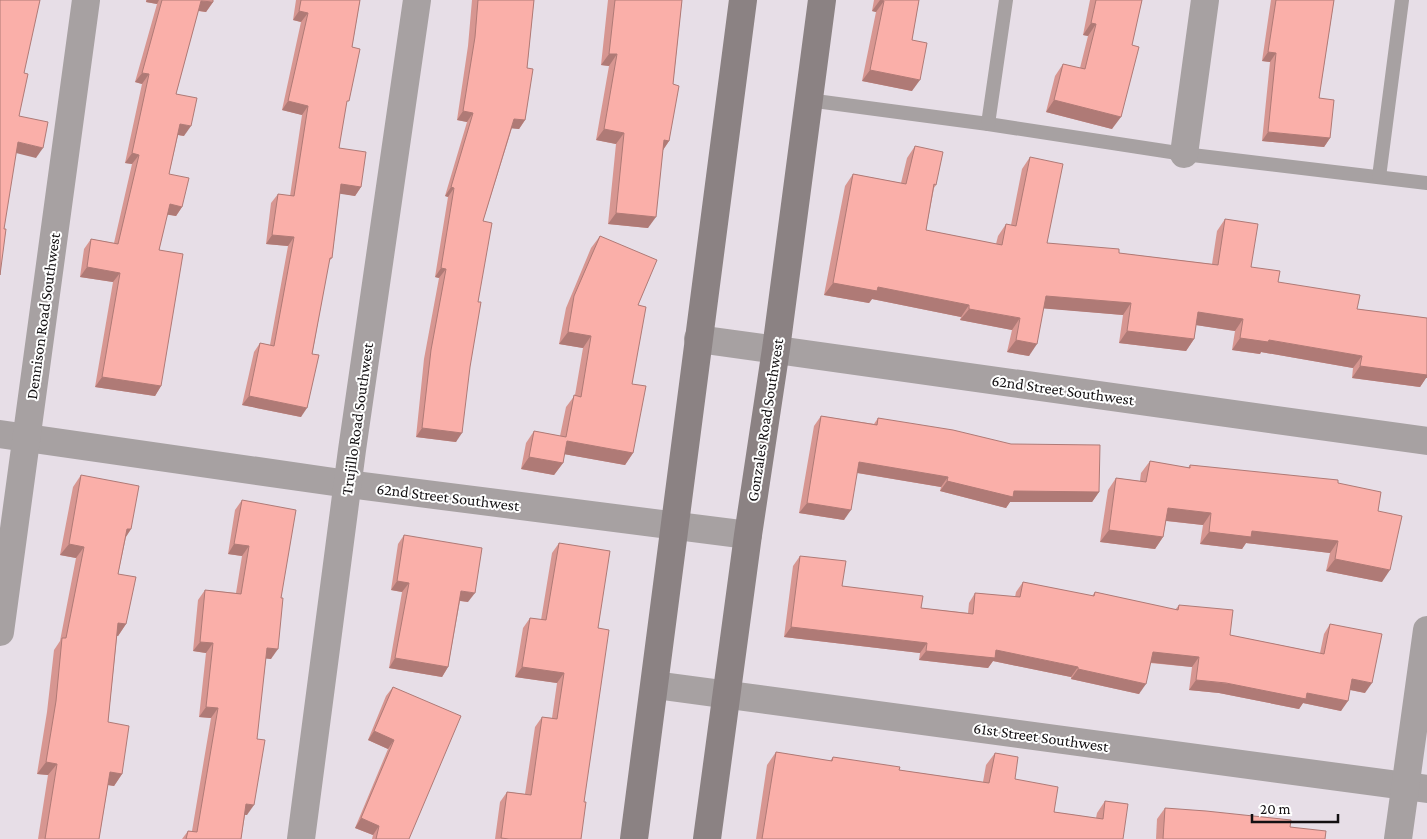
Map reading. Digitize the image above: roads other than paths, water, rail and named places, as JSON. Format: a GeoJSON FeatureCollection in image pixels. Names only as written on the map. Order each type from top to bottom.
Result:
{"type":"FeatureCollection","features":[{"type":"Feature","properties":{"kind":"street","name":"Dennison Road Southwest"},"geometry":{"type":"LineString","coordinates":[[0,632],[13,436],[86,0]]}},
{"type":"Feature","properties":{"kind":"street","name":"Trujillo Road Southwest"},"geometry":{"type":"LineString","coordinates":[[301,839],[348,484],[417,0]]}},
{"type":"Feature","properties":{"kind":"street"},"geometry":{"type":"LineString","coordinates":[[634,839],[743,0]]}},
{"type":"Feature","properties":{"kind":"street","name":"Gonzales Road Southwest"},"geometry":{"type":"LineString","coordinates":[[707,839],[748,536],[776,349],[822,0]]}},
{"type":"Feature","properties":{"kind":"street"},"geometry":{"type":"LineString","coordinates":[[1184,154],[1205,0]]}},
{"type":"Feature","properties":{"kind":"street","name":"62nd Street Southwest"},"geometry":{"type":"LineString","coordinates":[[698,339],[1427,441]]}},
{"type":"Feature","properties":{"kind":"street","name":"62nd Street Southwest"},"geometry":{"type":"LineString","coordinates":[[13,436],[348,484],[748,536]]}},
{"type":"Feature","properties":{"kind":"street"},"geometry":{"type":"LineString","coordinates":[[1398,839],[1416,787],[1427,630]]}},
{"type":"Feature","properties":{"kind":"street","name":"61st Street Southwest"},"geometry":{"type":"LineString","coordinates":[[655,685],[1416,787]]}},
{"type":"Feature","properties":{"kind":"lane"},"geometry":{"type":"LineString","coordinates":[[988,124],[1006,0]]}},
{"type":"Feature","properties":{"kind":"lane"},"geometry":{"type":"LineString","coordinates":[[1379,177],[1402,0]]}},
{"type":"Feature","properties":{"kind":"lane"},"geometry":{"type":"LineString","coordinates":[[808,100],[988,124],[1184,154],[1427,183]]}}]}
